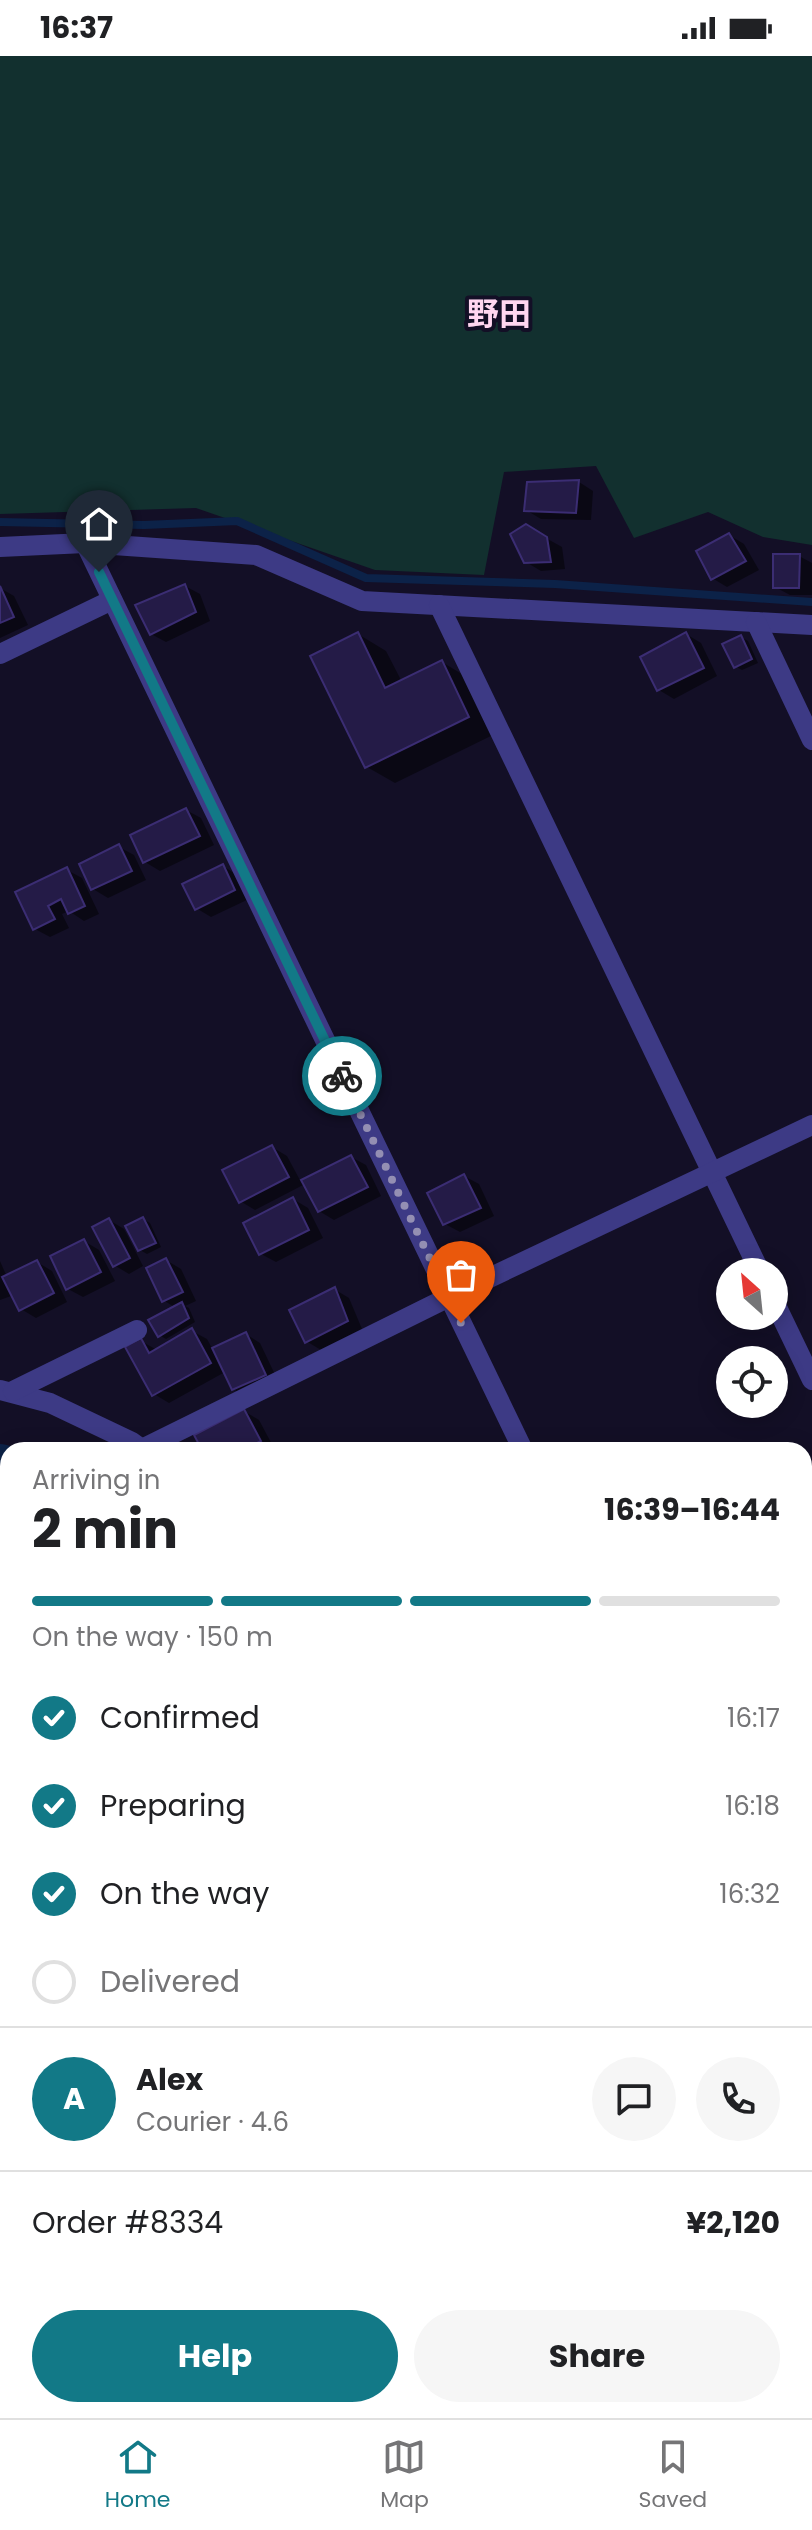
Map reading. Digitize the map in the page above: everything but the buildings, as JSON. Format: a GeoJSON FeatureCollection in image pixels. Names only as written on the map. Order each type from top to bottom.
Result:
{"type":"FeatureCollection","features":[{"type":"Feature","properties":{"kind":"street"},"geometry":{"type":"LineString","coordinates":[[0,547],[85,543],[256,555],[362,601],[812,625]]}},
{"type":"Feature","properties":{"kind":"street"},"geometry":{"type":"LineString","coordinates":[[85,543],[519,1442]]}},
{"type":"Feature","properties":{"kind":"street"},"geometry":{"type":"LineString","coordinates":[[0,654],[112,600]]}},
{"type":"Feature","properties":{"kind":"street"},"geometry":{"type":"LineString","coordinates":[[439,605],[753,1258]]}},
{"type":"Feature","properties":{"kind":"street"},"geometry":{"type":"LineString","coordinates":[[756,622],[812,740]]}},
{"type":"Feature","properties":{"kind":"street"},"geometry":{"type":"LineString","coordinates":[[158,1442],[449,1297],[812,1125]]}},
{"type":"Feature","properties":{"kind":"street"},"geometry":{"type":"LineString","coordinates":[[7,1390],[137,1330]]}},
{"type":"Feature","properties":{"kind":"street"},"geometry":{"type":"LineString","coordinates":[[788,1330],[812,1380]]}},
{"type":"Feature","properties":{"kind":"street"},"geometry":{"type":"LineString","coordinates":[[7,1390],[50,1403],[132,1442]]}},
{"type":"Feature","properties":{"kind":"green space"},"geometry":{"type":"Polygon","coordinates":[[[0,56],[812,56],[812,545],[763,537],[708,512],[634,538],[596,466],[504,472],[484,575],[375,570],[196,508],[0,514],[0,56]]]}},
{"type":"Feature","properties":{"kind":"waterway"},"geometry":{"type":"LineString","coordinates":[[0,522],[144,525],[237,521],[366,578],[555,584],[812,602]]}},
{"type":"Feature","properties":{"kind":"way so far"},"geometry":{"type":"LineString","coordinates":[[342,1076],[461,1323]]}},
{"type":"Feature","properties":{"kind":"district","name":"野田"},"geometry":{"type":"Point","coordinates":[499,313]}},
{"type":"Feature","properties":{"kind":"route"},"geometry":{"type":"LineString","coordinates":[[99,572],[342,1076]]}}]}
